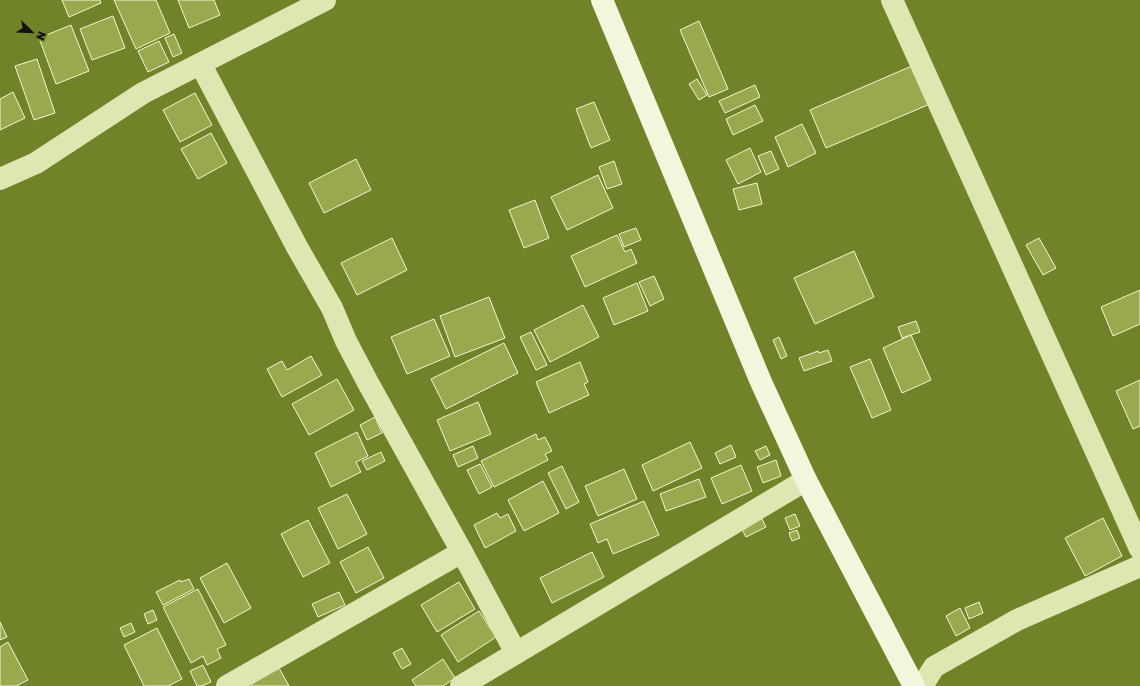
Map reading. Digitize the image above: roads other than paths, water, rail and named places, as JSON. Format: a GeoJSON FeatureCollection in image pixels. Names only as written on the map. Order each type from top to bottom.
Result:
{"type":"FeatureCollection","features":[{"type":"Feature","properties":{"kind":"main road"},"geometry":{"type":"LineString","coordinates":[[602,0],[761,382],[806,480],[914,686]]}},
{"type":"Feature","properties":{"kind":"street"},"geometry":{"type":"LineString","coordinates":[[0,179],[36,163],[144,93],[326,0]]}},
{"type":"Feature","properties":{"kind":"street"},"geometry":{"type":"LineString","coordinates":[[892,0],[1140,549]]}},
{"type":"Feature","properties":{"kind":"street"},"geometry":{"type":"LineString","coordinates":[[201,65],[297,247],[332,308],[346,341],[516,653]]}},
{"type":"Feature","properties":{"kind":"street"},"geometry":{"type":"LineString","coordinates":[[461,686],[806,480]]}},
{"type":"Feature","properties":{"kind":"street"},"geometry":{"type":"LineString","coordinates":[[227,686],[462,552]]}},
{"type":"Feature","properties":{"kind":"street"},"geometry":{"type":"LineString","coordinates":[[922,686],[934,667],[1017,620],[1140,566]]}}]}
